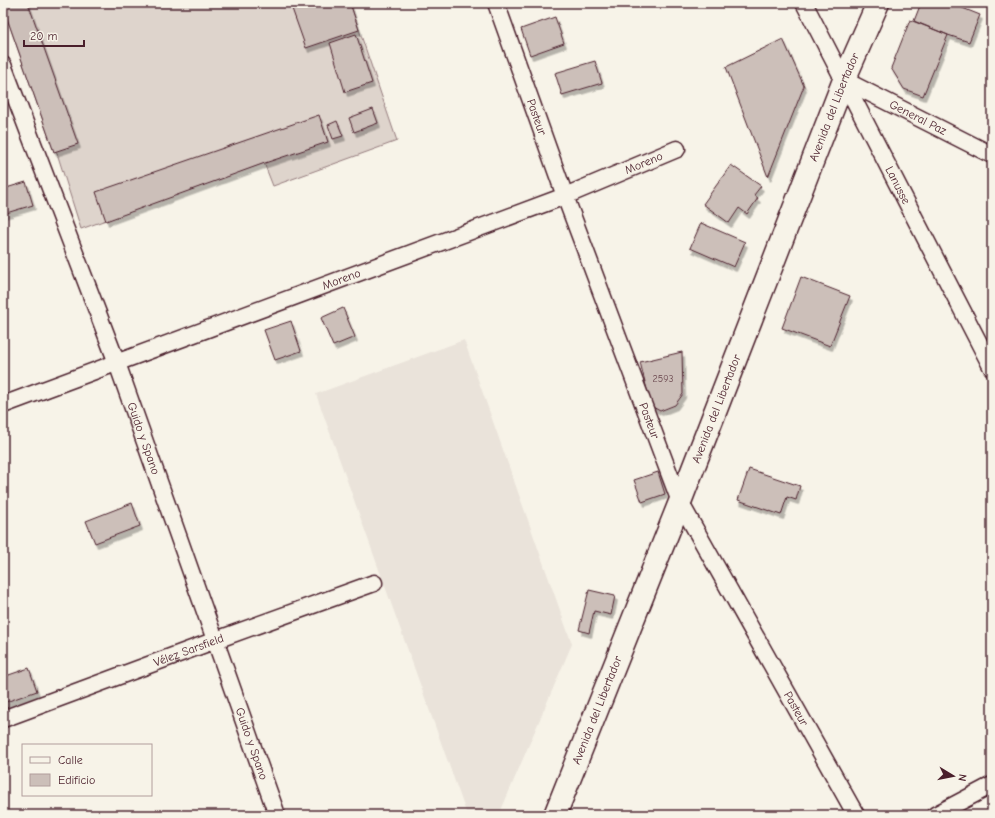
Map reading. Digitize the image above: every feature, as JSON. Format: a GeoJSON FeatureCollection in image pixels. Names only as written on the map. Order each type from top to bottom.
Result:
{"type":"FeatureCollection","features":[{"type":"Feature","properties":{"kind":"main road","name":"Avenida del Libertador"},"geometry":{"type":"LineString","coordinates":[[558,814],[844,80],[878,3]]}},
{"type":"Feature","properties":{"kind":"street","name":"Pasteur"},"geometry":{"type":"LineString","coordinates":[[496,3],[565,196],[680,502],[856,815]]}},
{"type":"Feature","properties":{"kind":"street","name":"Lanusse"},"geometry":{"type":"LineString","coordinates":[[804,3],[992,368]]}},
{"type":"Feature","properties":{"kind":"street","name":"Guido y Spano"},"geometry":{"type":"LineString","coordinates":[[3,65],[6,84],[117,363],[277,815]]}},
{"type":"Feature","properties":{"kind":"street","name":"General Paz"},"geometry":{"type":"LineString","coordinates":[[844,80],[992,155]]}},
{"type":"Feature","properties":{"kind":"street","name":"Moreno"},"geometry":{"type":"LineString","coordinates":[[3,405],[565,196],[678,148]]}},
{"type":"Feature","properties":{"kind":"street","name":"Vélez Sarsfield"},"geometry":{"type":"LineString","coordinates":[[3,719],[374,583]]}},
{"type":"Feature","properties":{"kind":"street"},"geometry":{"type":"LineString","coordinates":[[935,815],[992,785]]}},
{"type":"Feature","properties":{"kind":"shaded area"},"geometry":{"type":"Polygon","coordinates":[[[3,3],[350,3],[397,141],[273,186],[264,163],[81,229],[56,150],[54,152],[3,7],[3,3]]]}},
{"type":"Feature","properties":{"kind":"shaded area"},"geometry":{"type":"Polygon","coordinates":[[[464,340],[572,644],[499,815],[467,815],[316,394],[464,340]]]}},
{"type":"Feature","properties":{"kind":"building"},"geometry":{"type":"Polygon","coordinates":[[[3,3],[28,3],[78,144],[54,152],[3,7],[3,3]]]}},
{"type":"Feature","properties":{"kind":"building"},"geometry":{"type":"Polygon","coordinates":[[[290,3],[350,3],[359,30],[306,48],[290,3]]]}},
{"type":"Feature","properties":{"kind":"building"},"geometry":{"type":"Polygon","coordinates":[[[921,3],[950,3],[980,15],[969,42],[914,21],[921,3]]]}},
{"type":"Feature","properties":{"kind":"building"},"geometry":{"type":"Polygon","coordinates":[[[555,17],[564,43],[530,55],[521,29],[555,17]]]}},
{"type":"Feature","properties":{"kind":"building"},"geometry":{"type":"Polygon","coordinates":[[[910,20],[948,35],[923,96],[904,89],[891,68],[910,20]]]}},
{"type":"Feature","properties":{"kind":"building"},"geometry":{"type":"Polygon","coordinates":[[[356,34],[372,83],[345,92],[330,43],[356,34]]]}},
{"type":"Feature","properties":{"kind":"building"},"geometry":{"type":"Polygon","coordinates":[[[783,39],[804,86],[768,177],[726,67],[783,39]]]}},
{"type":"Feature","properties":{"kind":"building"},"geometry":{"type":"Polygon","coordinates":[[[595,61],[602,83],[562,95],[555,73],[595,61]]]}},
{"type":"Feature","properties":{"kind":"building"},"geometry":{"type":"Polygon","coordinates":[[[373,109],[378,123],[354,132],[349,118],[373,109]]]}},
{"type":"Feature","properties":{"kind":"building"},"geometry":{"type":"Polygon","coordinates":[[[319,115],[328,142],[265,163],[106,221],[96,192],[319,115]]]}},
{"type":"Feature","properties":{"kind":"building"},"geometry":{"type":"Polygon","coordinates":[[[337,121],[343,136],[333,139],[328,125],[337,121]]]}},
{"type":"Feature","properties":{"kind":"building"},"geometry":{"type":"Polygon","coordinates":[[[731,165],[761,186],[754,195],[758,198],[747,214],[739,208],[729,223],[703,204],[731,165]]]}},
{"type":"Feature","properties":{"kind":"building"},"geometry":{"type":"Polygon","coordinates":[[[26,182],[33,205],[3,214],[3,189],[26,182]]]}},
{"type":"Feature","properties":{"kind":"building"},"geometry":{"type":"Polygon","coordinates":[[[701,223],[745,242],[734,267],[690,248],[701,223]]]}},
{"type":"Feature","properties":{"kind":"building"},"geometry":{"type":"Polygon","coordinates":[[[801,277],[850,296],[830,346],[782,328],[801,277]]]}},
{"type":"Feature","properties":{"kind":"building"},"geometry":{"type":"Polygon","coordinates":[[[343,308],[355,337],[333,346],[321,318],[343,308]]]}},
{"type":"Feature","properties":{"kind":"building"},"geometry":{"type":"Polygon","coordinates":[[[291,321],[301,351],[275,360],[264,330],[291,321]]]}},
{"type":"Feature","properties":{"kind":"building"},"geometry":{"type":"Polygon","coordinates":[[[682,352],[683,394],[675,405],[660,411],[651,406],[640,362],[682,352]]]}},
{"type":"Feature","properties":{"kind":"building"},"geometry":{"type":"Polygon","coordinates":[[[749,469],[800,486],[796,500],[787,497],[781,515],[738,500],[749,469]]]}},
{"type":"Feature","properties":{"kind":"building"},"geometry":{"type":"Polygon","coordinates":[[[658,472],[665,494],[642,502],[634,480],[658,472]]]}},
{"type":"Feature","properties":{"kind":"building"},"geometry":{"type":"Polygon","coordinates":[[[132,503],[140,526],[95,543],[86,521],[132,503]]]}},
{"type":"Feature","properties":{"kind":"building"},"geometry":{"type":"Polygon","coordinates":[[[589,590],[615,596],[611,615],[594,611],[589,633],[579,630],[589,590]]]}},
{"type":"Feature","properties":{"kind":"building"},"geometry":{"type":"Polygon","coordinates":[[[29,668],[37,691],[3,703],[3,677],[29,668]]]}}]}
